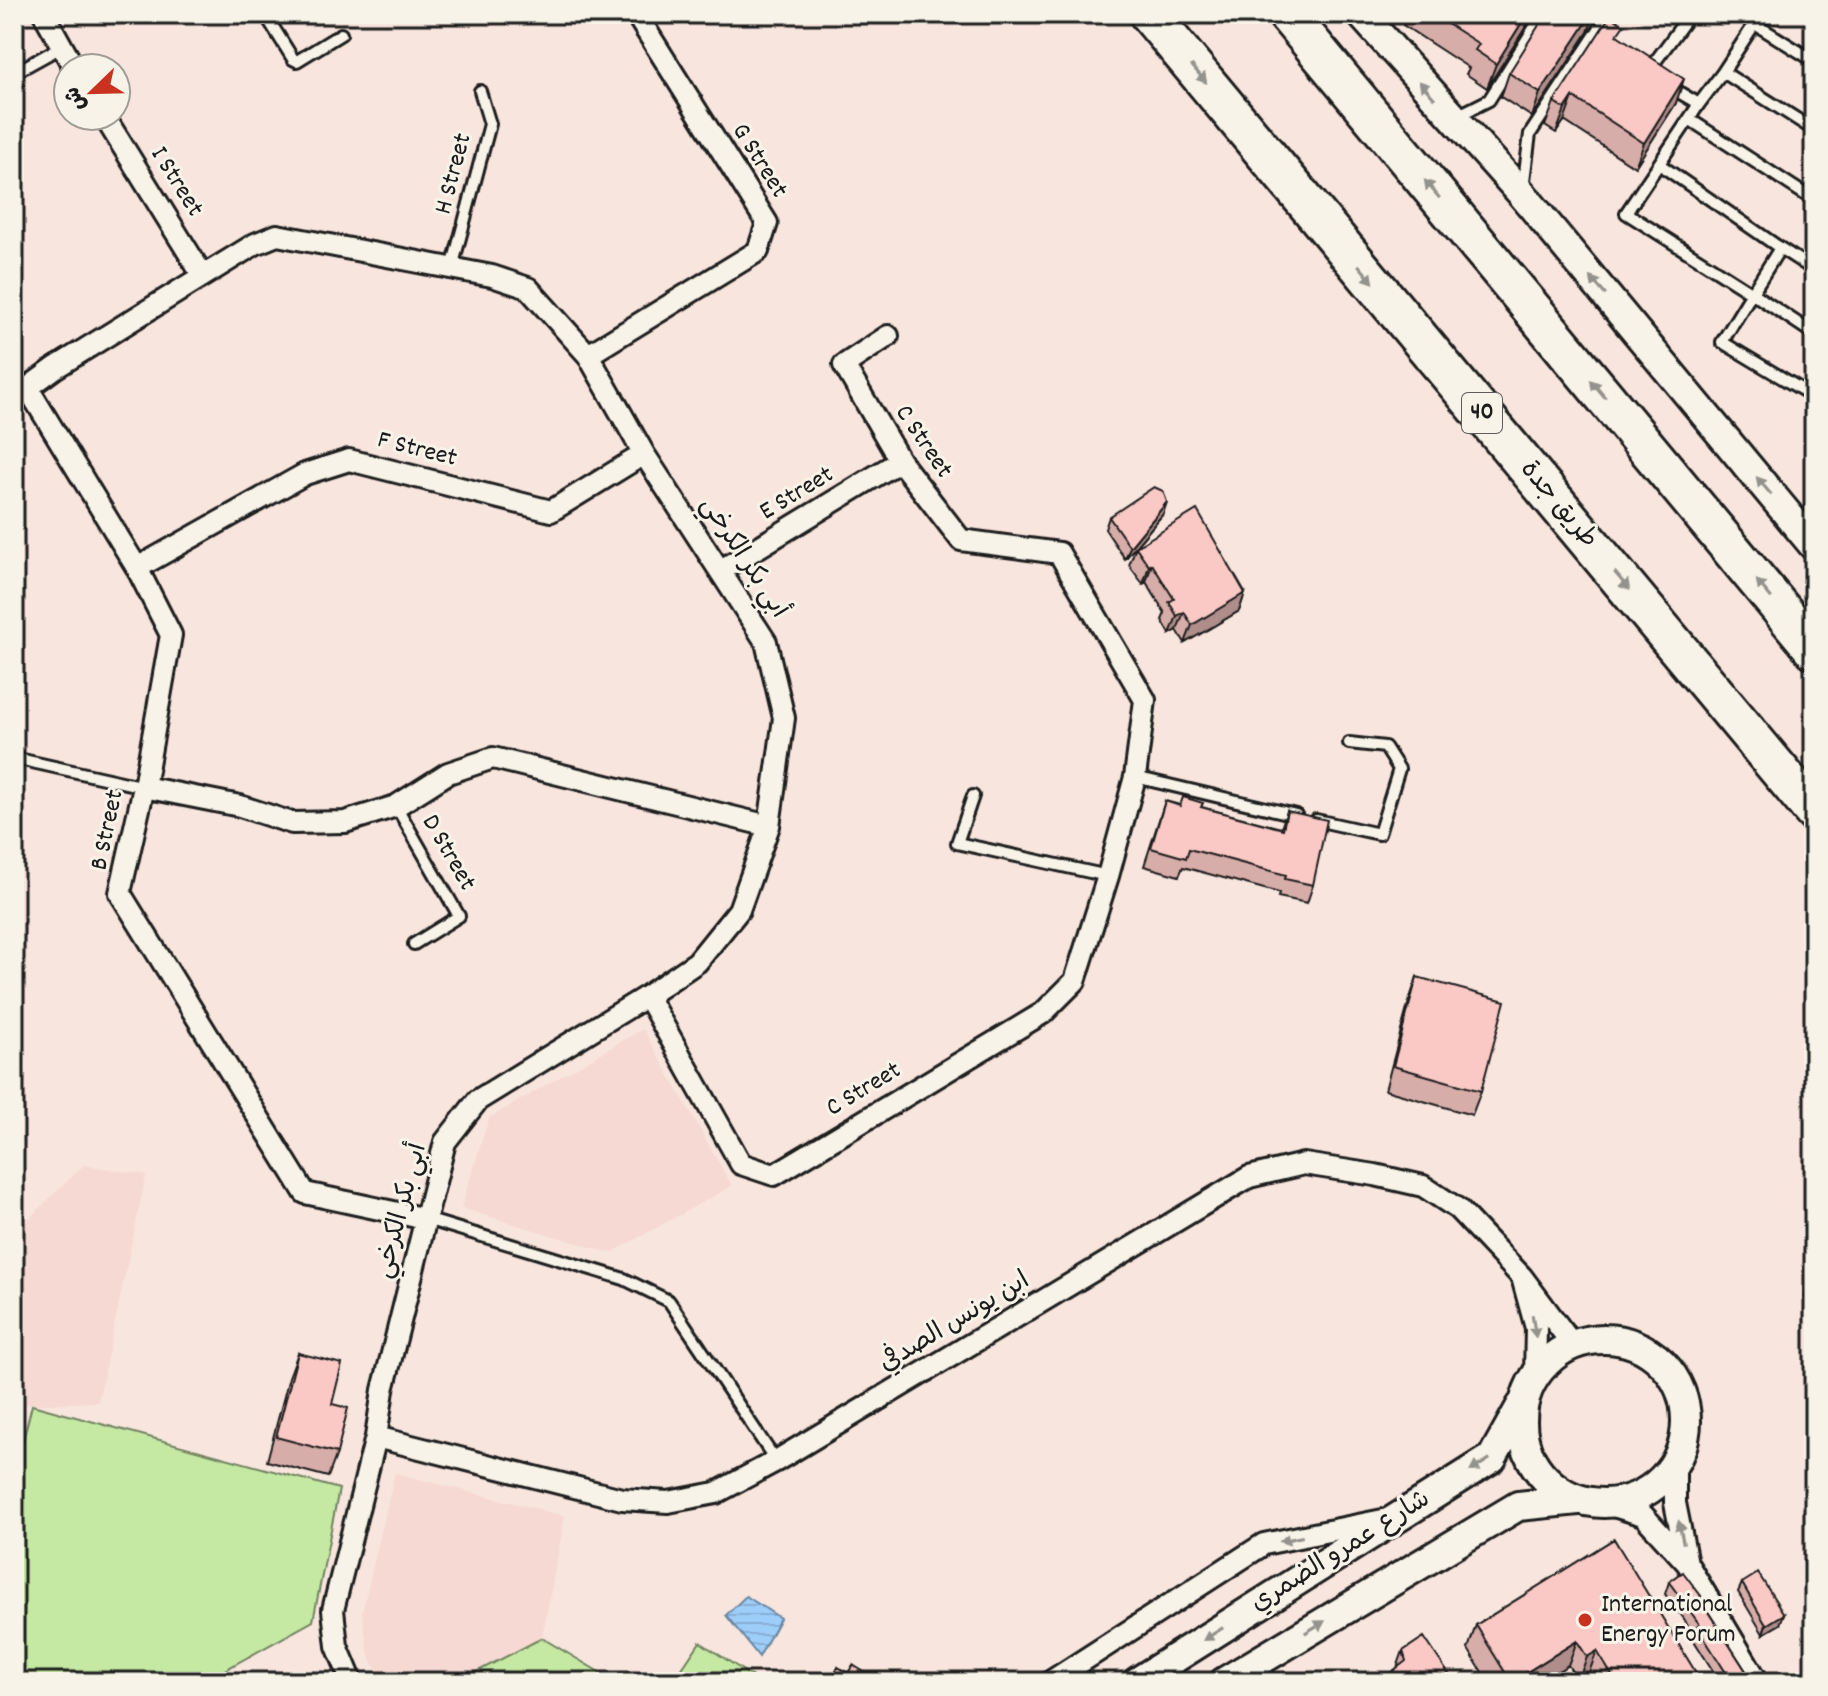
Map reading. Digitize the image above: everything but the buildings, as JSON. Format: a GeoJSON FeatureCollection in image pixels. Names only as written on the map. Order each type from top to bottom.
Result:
{"type":"FeatureCollection","features":[{"type":"Feature","properties":{"kind":"highway","name":"طريق جدة"},"geometry":{"type":"LineString","coordinates":[[1149,14],[1814,812]]}},
{"type":"Feature","properties":{"kind":"highway"},"geometry":{"type":"LineString","coordinates":[[1287,14],[1814,649]]}},
{"type":"Feature","properties":{"kind":"street"},"geometry":{"type":"LineString","coordinates":[[44,14],[64,52]]}},
{"type":"Feature","properties":{"kind":"street","name":"G Street"},"geometry":{"type":"LineString","coordinates":[[588,355],[758,251],[767,223],[636,14]]}},
{"type":"Feature","properties":{"kind":"street"},"geometry":{"type":"LineString","coordinates":[[1361,14],[1522,194],[1814,546]]}},
{"type":"Feature","properties":{"kind":"street","name":"I Street"},"geometry":{"type":"LineString","coordinates":[[114,132],[203,276]]}},
{"type":"Feature","properties":{"kind":"street","name":"أبي بكر الكرخي"},"geometry":{"type":"LineString","coordinates":[[21,394],[55,368],[203,276],[255,244],[277,235],[492,276],[528,288],[588,355],[644,454],[766,642],[784,718],[769,826],[739,910],[697,962],[478,1100],[445,1142],[383,1390],[376,1437],[333,1610],[337,1646],[352,1682]]}},
{"type":"Feature","properties":{"kind":"street","name":"C Street"},"geometry":{"type":"LineString","coordinates":[[647,996],[741,1164],[774,1175],[1043,1013],[1075,981],[1135,777],[1145,700],[1059,553],[961,540],[900,461],[844,365],[888,336]]}},
{"type":"Feature","properties":{"kind":"street","name":"B Street"},"geometry":{"type":"LineString","coordinates":[[21,394],[137,568],[171,635],[144,787],[120,893],[305,1193],[426,1219]]}},
{"type":"Feature","properties":{"kind":"street","name":"F Street"},"geometry":{"type":"LineString","coordinates":[[137,568],[305,474],[349,460],[551,511],[644,454]]}},
{"type":"Feature","properties":{"kind":"street","name":"E Street"},"geometry":{"type":"LineString","coordinates":[[721,570],[900,461]]}},
{"type":"Feature","properties":{"kind":"street"},"geometry":{"type":"LineString","coordinates":[[144,787],[240,806],[292,823],[345,822],[396,806],[448,773],[493,758],[769,826]]}},
{"type":"Feature","properties":{"kind":"street","name":"ابن يونس الصدفي"},"geometry":{"type":"LineString","coordinates":[[376,1437],[622,1499],[668,1502],[716,1493],[776,1461],[1249,1177],[1304,1164],[1423,1186],[1458,1209],[1522,1277],[1572,1344]]}},
{"type":"Feature","properties":{"kind":"street"},"geometry":{"type":"LineString","coordinates":[[1522,1277],[1536,1328],[1535,1375]]}},
{"type":"Feature","properties":{"kind":"street"},"geometry":{"type":"LineString","coordinates":[[1607,1504],[1634,1499],[1657,1485],[1675,1464],[1684,1440],[1686,1414],[1680,1389],[1667,1367],[1647,1350],[1623,1340],[1598,1338],[1572,1344],[1551,1357],[1535,1375],[1523,1402],[1521,1426],[1526,1450],[1539,1472],[1556,1489],[1578,1500],[1607,1504],[1643,1515],[1687,1563],[1758,1682]]}},
{"type":"Feature","properties":{"kind":"street","name":"شارع عمرو الضمري"},"geometry":{"type":"LineString","coordinates":[[1137,1682],[1492,1458],[1523,1402]]}},
{"type":"Feature","properties":{"kind":"street"},"geometry":{"type":"LineString","coordinates":[[1675,1464],[1675,1503],[1687,1563]]}},
{"type":"Feature","properties":{"kind":"street","name":"شارع عمرو الضمري"},"geometry":{"type":"LineString","coordinates":[[1224,1682],[1518,1506],[1578,1500]]}},
{"type":"Feature","properties":{"kind":"street"},"geometry":{"type":"LineString","coordinates":[[1050,1682],[1264,1544],[1395,1517]]}},
{"type":"Feature","properties":{"kind":"lane"},"geometry":{"type":"LineString","coordinates":[[265,14],[297,61],[341,34]]}},
{"type":"Feature","properties":{"kind":"lane"},"geometry":{"type":"LineString","coordinates":[[1453,119],[1489,100],[1543,14]]}},
{"type":"Feature","properties":{"kind":"lane"},"geometry":{"type":"LineString","coordinates":[[1522,194],[1530,134],[1609,14]]}},
{"type":"Feature","properties":{"kind":"lane"},"geometry":{"type":"LineString","coordinates":[[1690,14],[1646,73],[1699,104]]}},
{"type":"Feature","properties":{"kind":"lane"},"geometry":{"type":"LineString","coordinates":[[1739,14],[1758,19],[1814,61]]}},
{"type":"Feature","properties":{"kind":"lane"},"geometry":{"type":"LineString","coordinates":[[1758,19],[1626,213],[1814,334]]}},
{"type":"Feature","properties":{"kind":"lane"},"geometry":{"type":"LineString","coordinates":[[14,73],[61,47]]}},
{"type":"Feature","properties":{"kind":"lane"},"geometry":{"type":"LineString","coordinates":[[1723,72],[1814,130]]}},
{"type":"Feature","properties":{"kind":"lane","name":"H Street"},"geometry":{"type":"LineString","coordinates":[[452,268],[490,124],[480,91]]}},
{"type":"Feature","properties":{"kind":"lane"},"geometry":{"type":"LineString","coordinates":[[1689,119],[1813,198]]}},
{"type":"Feature","properties":{"kind":"lane"},"geometry":{"type":"LineString","coordinates":[[1659,164],[1814,270]]}},
{"type":"Feature","properties":{"kind":"lane"},"geometry":{"type":"LineString","coordinates":[[1780,248],[1722,342],[1814,397]]}},
{"type":"Feature","properties":{"kind":"lane"},"geometry":{"type":"LineString","coordinates":[[1135,777],[1379,834],[1399,769],[1385,747],[1349,743]]}},
{"type":"Feature","properties":{"kind":"lane"},"geometry":{"type":"LineString","coordinates":[[14,758],[144,787]]}},
{"type":"Feature","properties":{"kind":"lane"},"geometry":{"type":"LineString","coordinates":[[973,796],[957,843],[1108,876]]}},
{"type":"Feature","properties":{"kind":"lane","name":"D Street"},"geometry":{"type":"LineString","coordinates":[[396,806],[459,916],[414,944]]}},
{"type":"Feature","properties":{"kind":"lane"},"geometry":{"type":"LineString","coordinates":[[426,1219],[624,1279],[669,1301],[776,1461]]}},
{"type":"Feature","properties":{"kind":"shaded area"},"geometry":{"type":"Polygon","coordinates":[[[643,1029],[732,1186],[611,1253],[461,1208],[489,1118],[643,1029]]]}},
{"type":"Feature","properties":{"kind":"shaded area"},"geometry":{"type":"Polygon","coordinates":[[[84,1165],[146,1175],[98,1402],[14,1405],[14,1233],[84,1165]]]}},
{"type":"Feature","properties":{"kind":"shaded area"},"geometry":{"type":"Polygon","coordinates":[[[395,1473],[565,1516],[542,1638],[457,1682],[381,1682],[368,1651],[362,1613],[395,1473]]]}},
{"type":"Feature","properties":{"kind":"green space"},"geometry":{"type":"Polygon","coordinates":[[[32,1405],[339,1489],[313,1621],[203,1682],[14,1682],[14,1476],[32,1405]]]}},
{"type":"Feature","properties":{"kind":"green space"},"geometry":{"type":"Polygon","coordinates":[[[542,1638],[616,1682],[457,1682],[542,1638]]]}},
{"type":"Feature","properties":{"kind":"green space"},"geometry":{"type":"Polygon","coordinates":[[[700,1642],[760,1682],[673,1682],[700,1642]]]}},
{"type":"Feature","properties":{"kind":"water"},"geometry":{"type":"Polygon","coordinates":[[[746,1596],[780,1618],[759,1657],[726,1615],[746,1596]]]}},
{"type":"Feature","properties":{"kind":"place","name":"International Energy Forum"},"geometry":{"type":"Point","coordinates":[1585,1620]}}]}
